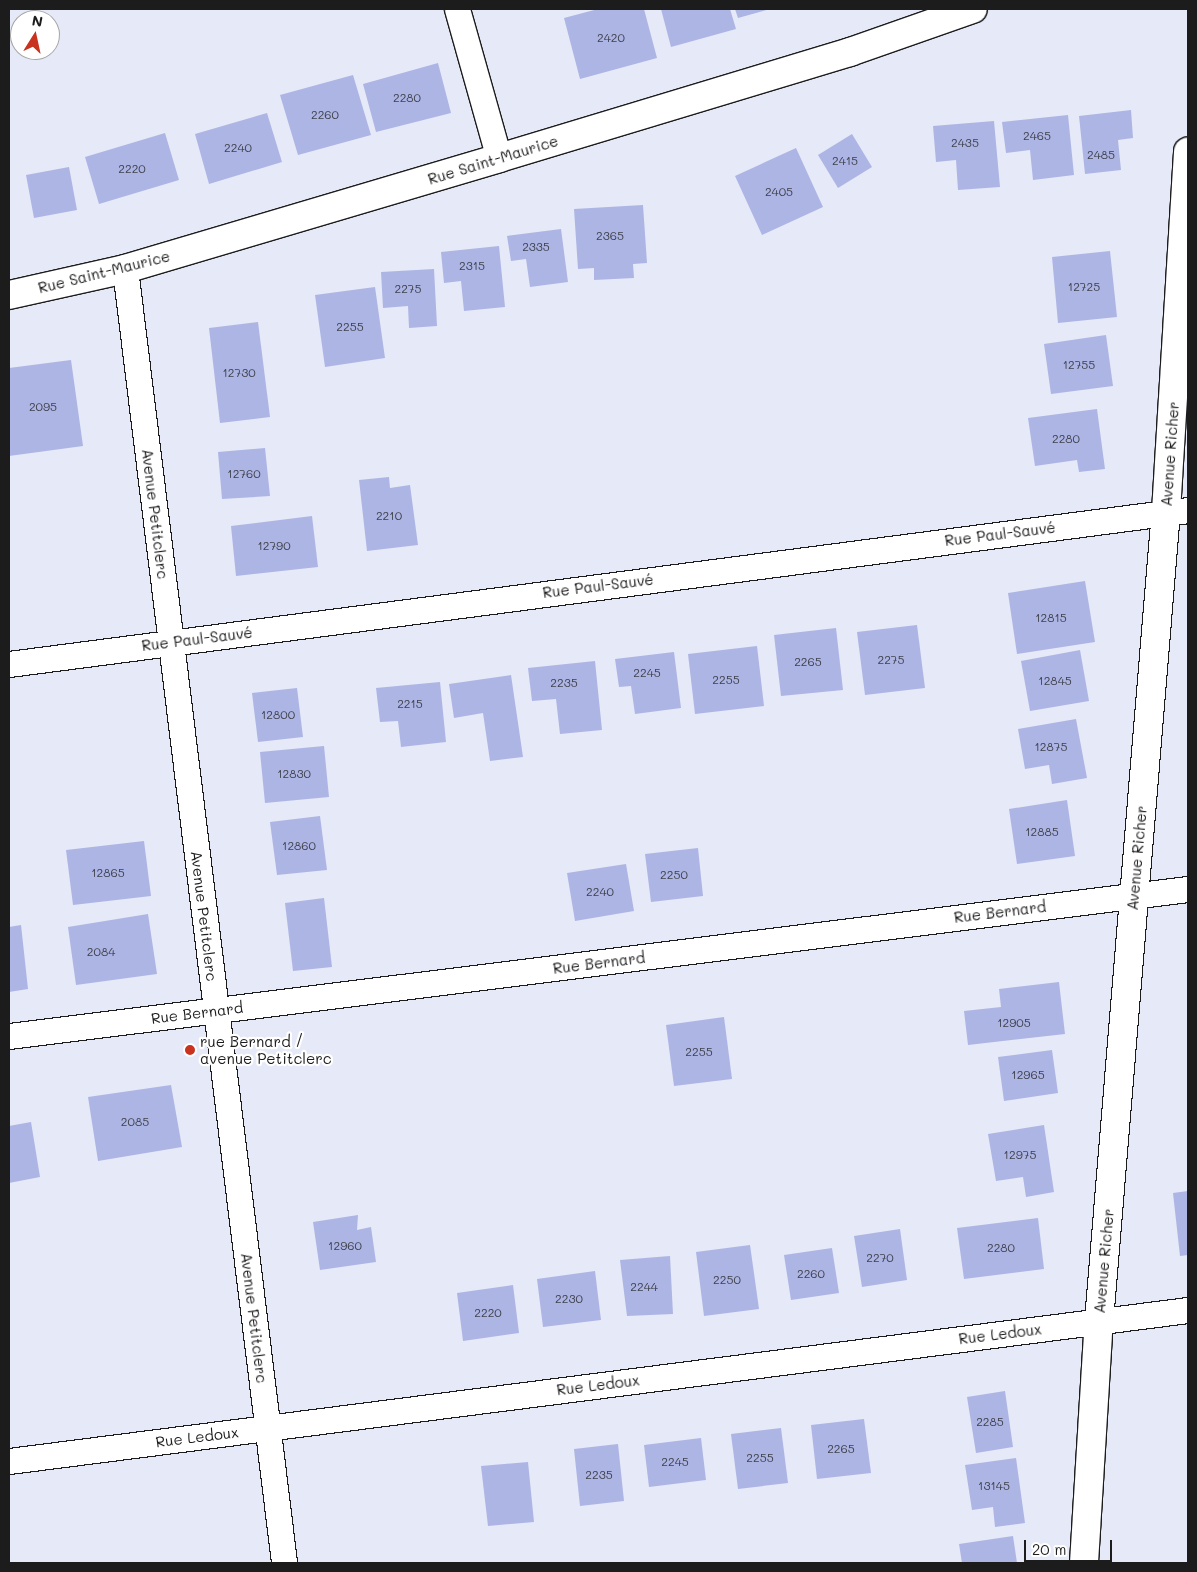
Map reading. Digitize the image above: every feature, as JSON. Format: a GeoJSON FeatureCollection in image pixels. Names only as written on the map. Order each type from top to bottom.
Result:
{"type":"FeatureCollection","features":[{"type":"Feature","properties":{"kind":"street"},"geometry":{"type":"LineString","coordinates":[[458,9],[499,158]]}},
{"type":"Feature","properties":{"kind":"street","name":"Rue Saint-Maurice"},"geometry":{"type":"LineString","coordinates":[[9,295],[125,269],[850,52],[973,9]]}},
{"type":"Feature","properties":{"kind":"street","name":"Avenue Richer"},"geometry":{"type":"LineString","coordinates":[[1084,1563],[1100,1321],[1134,896],[1177,511],[1188,152]]}},
{"type":"Feature","properties":{"kind":"street","name":"Avenue Petitclerc"},"geometry":{"type":"LineString","coordinates":[[125,269],[284,1563]]}},
{"type":"Feature","properties":{"kind":"street","name":"Rue Paul-Sauvé"},"geometry":{"type":"LineString","coordinates":[[9,664],[1177,511]]}},
{"type":"Feature","properties":{"kind":"street","name":"Rue Bernard"},"geometry":{"type":"LineString","coordinates":[[9,1036],[1188,889]]}},
{"type":"Feature","properties":{"kind":"street","name":"Rue Ledoux"},"geometry":{"type":"LineString","coordinates":[[9,1461],[1188,1310]]}},
{"type":"Feature","properties":{"kind":"building"},"geometry":{"type":"Polygon","coordinates":[[[598,9],[644,9],[657,58],[580,79],[564,18],[598,9]]]}},
{"type":"Feature","properties":{"kind":"building"},"geometry":{"type":"Polygon","coordinates":[[[661,9],[730,9],[736,29],[671,47],[661,9]]]}},
{"type":"Feature","properties":{"kind":"building"},"geometry":{"type":"Polygon","coordinates":[[[735,9],[770,9],[738,18],[735,9]]]}},
{"type":"Feature","properties":{"kind":"building"},"geometry":{"type":"Polygon","coordinates":[[[438,63],[451,113],[376,132],[363,84],[438,63]]]}},
{"type":"Feature","properties":{"kind":"building"},"geometry":{"type":"Polygon","coordinates":[[[353,75],[371,135],[298,155],[280,95],[353,75]]]}},
{"type":"Feature","properties":{"kind":"building"},"geometry":{"type":"Polygon","coordinates":[[[1131,110],[1133,138],[1118,140],[1121,170],[1085,174],[1079,116],[1131,110]]]}},
{"type":"Feature","properties":{"kind":"building"},"geometry":{"type":"Polygon","coordinates":[[[267,113],[282,162],[209,184],[195,134],[267,113]]]}},
{"type":"Feature","properties":{"kind":"building"},"geometry":{"type":"Polygon","coordinates":[[[1068,115],[1074,175],[1033,180],[1030,150],[1006,153],[1002,122],[1068,115]]]}},
{"type":"Feature","properties":{"kind":"building"},"geometry":{"type":"Polygon","coordinates":[[[994,121],[1000,187],[958,190],[956,160],[936,162],[933,126],[994,121]]]}},
{"type":"Feature","properties":{"kind":"building"},"geometry":{"type":"Polygon","coordinates":[[[165,133],[179,180],[99,204],[85,157],[165,133]]]}},
{"type":"Feature","properties":{"kind":"building"},"geometry":{"type":"Polygon","coordinates":[[[852,134],[872,167],[838,188],[818,155],[852,134]]]}},
{"type":"Feature","properties":{"kind":"building"},"geometry":{"type":"Polygon","coordinates":[[[796,148],[823,207],[762,235],[735,176],[796,148]]]}},
{"type":"Feature","properties":{"kind":"building"},"geometry":{"type":"Polygon","coordinates":[[[69,167],[77,210],[34,218],[26,175],[69,167]]]}},
{"type":"Feature","properties":{"kind":"building"},"geometry":{"type":"Polygon","coordinates":[[[643,205],[647,263],[633,264],[634,278],[594,280],[594,268],[578,269],[574,209],[643,205]]]}},
{"type":"Feature","properties":{"kind":"building"},"geometry":{"type":"Polygon","coordinates":[[[561,229],[568,282],[530,287],[526,259],[511,261],[507,236],[561,229]]]}},
{"type":"Feature","properties":{"kind":"building"},"geometry":{"type":"Polygon","coordinates":[[[499,246],[505,307],[464,311],[461,281],[444,283],[441,252],[499,246]]]}},
{"type":"Feature","properties":{"kind":"building"},"geometry":{"type":"Polygon","coordinates":[[[1110,251],[1117,317],[1058,323],[1052,257],[1110,251]]]}},
{"type":"Feature","properties":{"kind":"building"},"geometry":{"type":"Polygon","coordinates":[[[434,269],[437,326],[409,328],[408,306],[383,308],[381,272],[434,269]]]}},
{"type":"Feature","properties":{"kind":"building"},"geometry":{"type":"Polygon","coordinates":[[[375,287],[385,358],[325,367],[315,295],[375,287]]]}},
{"type":"Feature","properties":{"kind":"building"},"geometry":{"type":"Polygon","coordinates":[[[258,322],[270,417],[220,423],[209,328],[258,322]]]}},
{"type":"Feature","properties":{"kind":"building"},"geometry":{"type":"Polygon","coordinates":[[[1106,335],[1113,386],[1051,394],[1044,344],[1106,335]]]}},
{"type":"Feature","properties":{"kind":"building"},"geometry":{"type":"Polygon","coordinates":[[[71,360],[83,446],[9,456],[9,368],[71,360]]]}},
{"type":"Feature","properties":{"kind":"building"},"geometry":{"type":"Polygon","coordinates":[[[1097,409],[1105,469],[1079,472],[1077,460],[1035,466],[1028,418],[1097,409]]]}},
{"type":"Feature","properties":{"kind":"building"},"geometry":{"type":"Polygon","coordinates":[[[265,448],[270,496],[222,499],[218,452],[265,448]]]}},
{"type":"Feature","properties":{"kind":"building"},"geometry":{"type":"Polygon","coordinates":[[[389,477],[390,488],[410,485],[418,545],[367,551],[359,480],[389,477]]]}},
{"type":"Feature","properties":{"kind":"building"},"geometry":{"type":"Polygon","coordinates":[[[312,516],[318,567],[236,576],[231,526],[312,516]]]}},
{"type":"Feature","properties":{"kind":"building"},"geometry":{"type":"Polygon","coordinates":[[[1085,581],[1095,642],[1017,654],[1008,593],[1085,581]]]}},
{"type":"Feature","properties":{"kind":"building"},"geometry":{"type":"Polygon","coordinates":[[[917,625],[925,688],[865,695],[857,632],[917,625]]]}},
{"type":"Feature","properties":{"kind":"building"},"geometry":{"type":"Polygon","coordinates":[[[836,628],[843,690],[781,696],[774,635],[836,628]]]}},
{"type":"Feature","properties":{"kind":"building"},"geometry":{"type":"Polygon","coordinates":[[[757,646],[764,706],[695,714],[688,654],[757,646]]]}},
{"type":"Feature","properties":{"kind":"building"},"geometry":{"type":"Polygon","coordinates":[[[1080,650],[1089,701],[1030,711],[1021,661],[1080,650]]]}},
{"type":"Feature","properties":{"kind":"building"},"geometry":{"type":"Polygon","coordinates":[[[674,652],[681,708],[635,714],[631,686],[619,687],[615,659],[674,652]]]}},
{"type":"Feature","properties":{"kind":"building"},"geometry":{"type":"Polygon","coordinates":[[[595,661],[602,730],[560,734],[556,699],[532,701],[528,668],[595,661]]]}},
{"type":"Feature","properties":{"kind":"building"},"geometry":{"type":"Polygon","coordinates":[[[511,675],[523,757],[490,761],[483,713],[454,718],[449,684],[511,675]]]}},
{"type":"Feature","properties":{"kind":"building"},"geometry":{"type":"Polygon","coordinates":[[[440,682],[446,742],[401,747],[398,721],[380,722],[376,688],[440,682]]]}},
{"type":"Feature","properties":{"kind":"building"},"geometry":{"type":"Polygon","coordinates":[[[297,688],[303,737],[258,742],[252,693],[297,688]]]}},
{"type":"Feature","properties":{"kind":"building"},"geometry":{"type":"Polygon","coordinates":[[[1076,719],[1087,778],[1052,784],[1049,765],[1025,769],[1018,729],[1076,719]]]}},
{"type":"Feature","properties":{"kind":"building"},"geometry":{"type":"Polygon","coordinates":[[[324,746],[329,797],[265,803],[260,752],[324,746]]]}},
{"type":"Feature","properties":{"kind":"building"},"geometry":{"type":"Polygon","coordinates":[[[1067,800],[1075,856],[1017,864],[1009,809],[1067,800]]]}},
{"type":"Feature","properties":{"kind":"building"},"geometry":{"type":"Polygon","coordinates":[[[320,816],[327,870],[277,875],[270,822],[320,816]]]}},
{"type":"Feature","properties":{"kind":"building"},"geometry":{"type":"Polygon","coordinates":[[[144,841],[151,896],[73,905],[66,850],[144,841]]]}},
{"type":"Feature","properties":{"kind":"building"},"geometry":{"type":"Polygon","coordinates":[[[698,848],[703,896],[651,902],[645,854],[698,848]]]}},
{"type":"Feature","properties":{"kind":"building"},"geometry":{"type":"Polygon","coordinates":[[[626,864],[634,911],[575,921],[567,873],[626,864]]]}},
{"type":"Feature","properties":{"kind":"building"},"geometry":{"type":"Polygon","coordinates":[[[324,898],[332,967],[293,971],[285,903],[324,898]]]}},
{"type":"Feature","properties":{"kind":"building"},"geometry":{"type":"Polygon","coordinates":[[[148,914],[157,974],[76,985],[68,927],[148,914]]]}},
{"type":"Feature","properties":{"kind":"building"},"geometry":{"type":"Polygon","coordinates":[[[21,925],[28,989],[9,992],[9,927],[21,925]]]}},
{"type":"Feature","properties":{"kind":"building"},"geometry":{"type":"Polygon","coordinates":[[[1059,982],[1065,1034],[968,1045],[964,1011],[1001,1007],[999,989],[1059,982]]]}},
{"type":"Feature","properties":{"kind":"building"},"geometry":{"type":"Polygon","coordinates":[[[724,1017],[732,1079],[674,1086],[666,1025],[724,1017]]]}},
{"type":"Feature","properties":{"kind":"building"},"geometry":{"type":"Polygon","coordinates":[[[1052,1050],[1058,1093],[1004,1101],[998,1057],[1052,1050]]]}},
{"type":"Feature","properties":{"kind":"building"},"geometry":{"type":"Polygon","coordinates":[[[171,1085],[182,1147],[98,1161],[88,1097],[171,1085]]]}},
{"type":"Feature","properties":{"kind":"building"},"geometry":{"type":"Polygon","coordinates":[[[31,1122],[40,1177],[9,1183],[9,1126],[31,1122]]]}},
{"type":"Feature","properties":{"kind":"building"},"geometry":{"type":"Polygon","coordinates":[[[1044,1125],[1054,1192],[1026,1197],[1023,1177],[996,1181],[988,1134],[1044,1125]]]}},
{"type":"Feature","properties":{"kind":"building"},"geometry":{"type":"Polygon","coordinates":[[[1188,1191],[1188,1255],[1180,1256],[1173,1193],[1188,1191]]]}},
{"type":"Feature","properties":{"kind":"building"},"geometry":{"type":"Polygon","coordinates":[[[358,1215],[357,1230],[371,1227],[376,1262],[320,1270],[313,1222],[358,1215]]]}},
{"type":"Feature","properties":{"kind":"building"},"geometry":{"type":"Polygon","coordinates":[[[1038,1218],[1044,1269],[964,1279],[957,1228],[1038,1218]]]}},
{"type":"Feature","properties":{"kind":"building"},"geometry":{"type":"Polygon","coordinates":[[[900,1229],[907,1280],[862,1287],[854,1236],[900,1229]]]}},
{"type":"Feature","properties":{"kind":"building"},"geometry":{"type":"Polygon","coordinates":[[[750,1245],[759,1309],[704,1316],[696,1252],[750,1245]]]}},
{"type":"Feature","properties":{"kind":"building"},"geometry":{"type":"Polygon","coordinates":[[[832,1248],[839,1293],[791,1300],[784,1255],[832,1248]]]}},
{"type":"Feature","properties":{"kind":"building"},"geometry":{"type":"Polygon","coordinates":[[[670,1256],[673,1314],[627,1316],[620,1260],[670,1256]]]}},
{"type":"Feature","properties":{"kind":"building"},"geometry":{"type":"Polygon","coordinates":[[[595,1271],[601,1320],[543,1327],[537,1279],[595,1271]]]}},
{"type":"Feature","properties":{"kind":"building"},"geometry":{"type":"Polygon","coordinates":[[[513,1285],[519,1333],[463,1341],[457,1293],[513,1285]]]}},
{"type":"Feature","properties":{"kind":"building"},"geometry":{"type":"Polygon","coordinates":[[[1005,1391],[1013,1447],[976,1453],[967,1397],[1005,1391]]]}},
{"type":"Feature","properties":{"kind":"building"},"geometry":{"type":"Polygon","coordinates":[[[864,1419],[871,1473],[817,1479],[811,1425],[864,1419]]]}},
{"type":"Feature","properties":{"kind":"building"},"geometry":{"type":"Polygon","coordinates":[[[781,1428],[788,1483],[738,1489],[731,1434],[781,1428]]]}},
{"type":"Feature","properties":{"kind":"building"},"geometry":{"type":"Polygon","coordinates":[[[701,1438],[706,1480],[649,1487],[644,1445],[701,1438]]]}},
{"type":"Feature","properties":{"kind":"building"},"geometry":{"type":"Polygon","coordinates":[[[618,1444],[624,1501],[580,1506],[574,1449],[618,1444]]]}},
{"type":"Feature","properties":{"kind":"building"},"geometry":{"type":"Polygon","coordinates":[[[1016,1458],[1025,1523],[995,1527],[993,1507],[972,1510],[965,1465],[1016,1458]]]}},
{"type":"Feature","properties":{"kind":"building"},"geometry":{"type":"Polygon","coordinates":[[[528,1462],[534,1522],[488,1526],[481,1466],[528,1462]]]}},
{"type":"Feature","properties":{"kind":"building"},"geometry":{"type":"Polygon","coordinates":[[[1013,1536],[1017,1563],[962,1563],[959,1544],[1013,1536]]]}},
{"type":"Feature","properties":{"kind":"place","name":"rue Bernard / avenue Petitclerc"},"geometry":{"type":"Point","coordinates":[190,1050]}}]}
